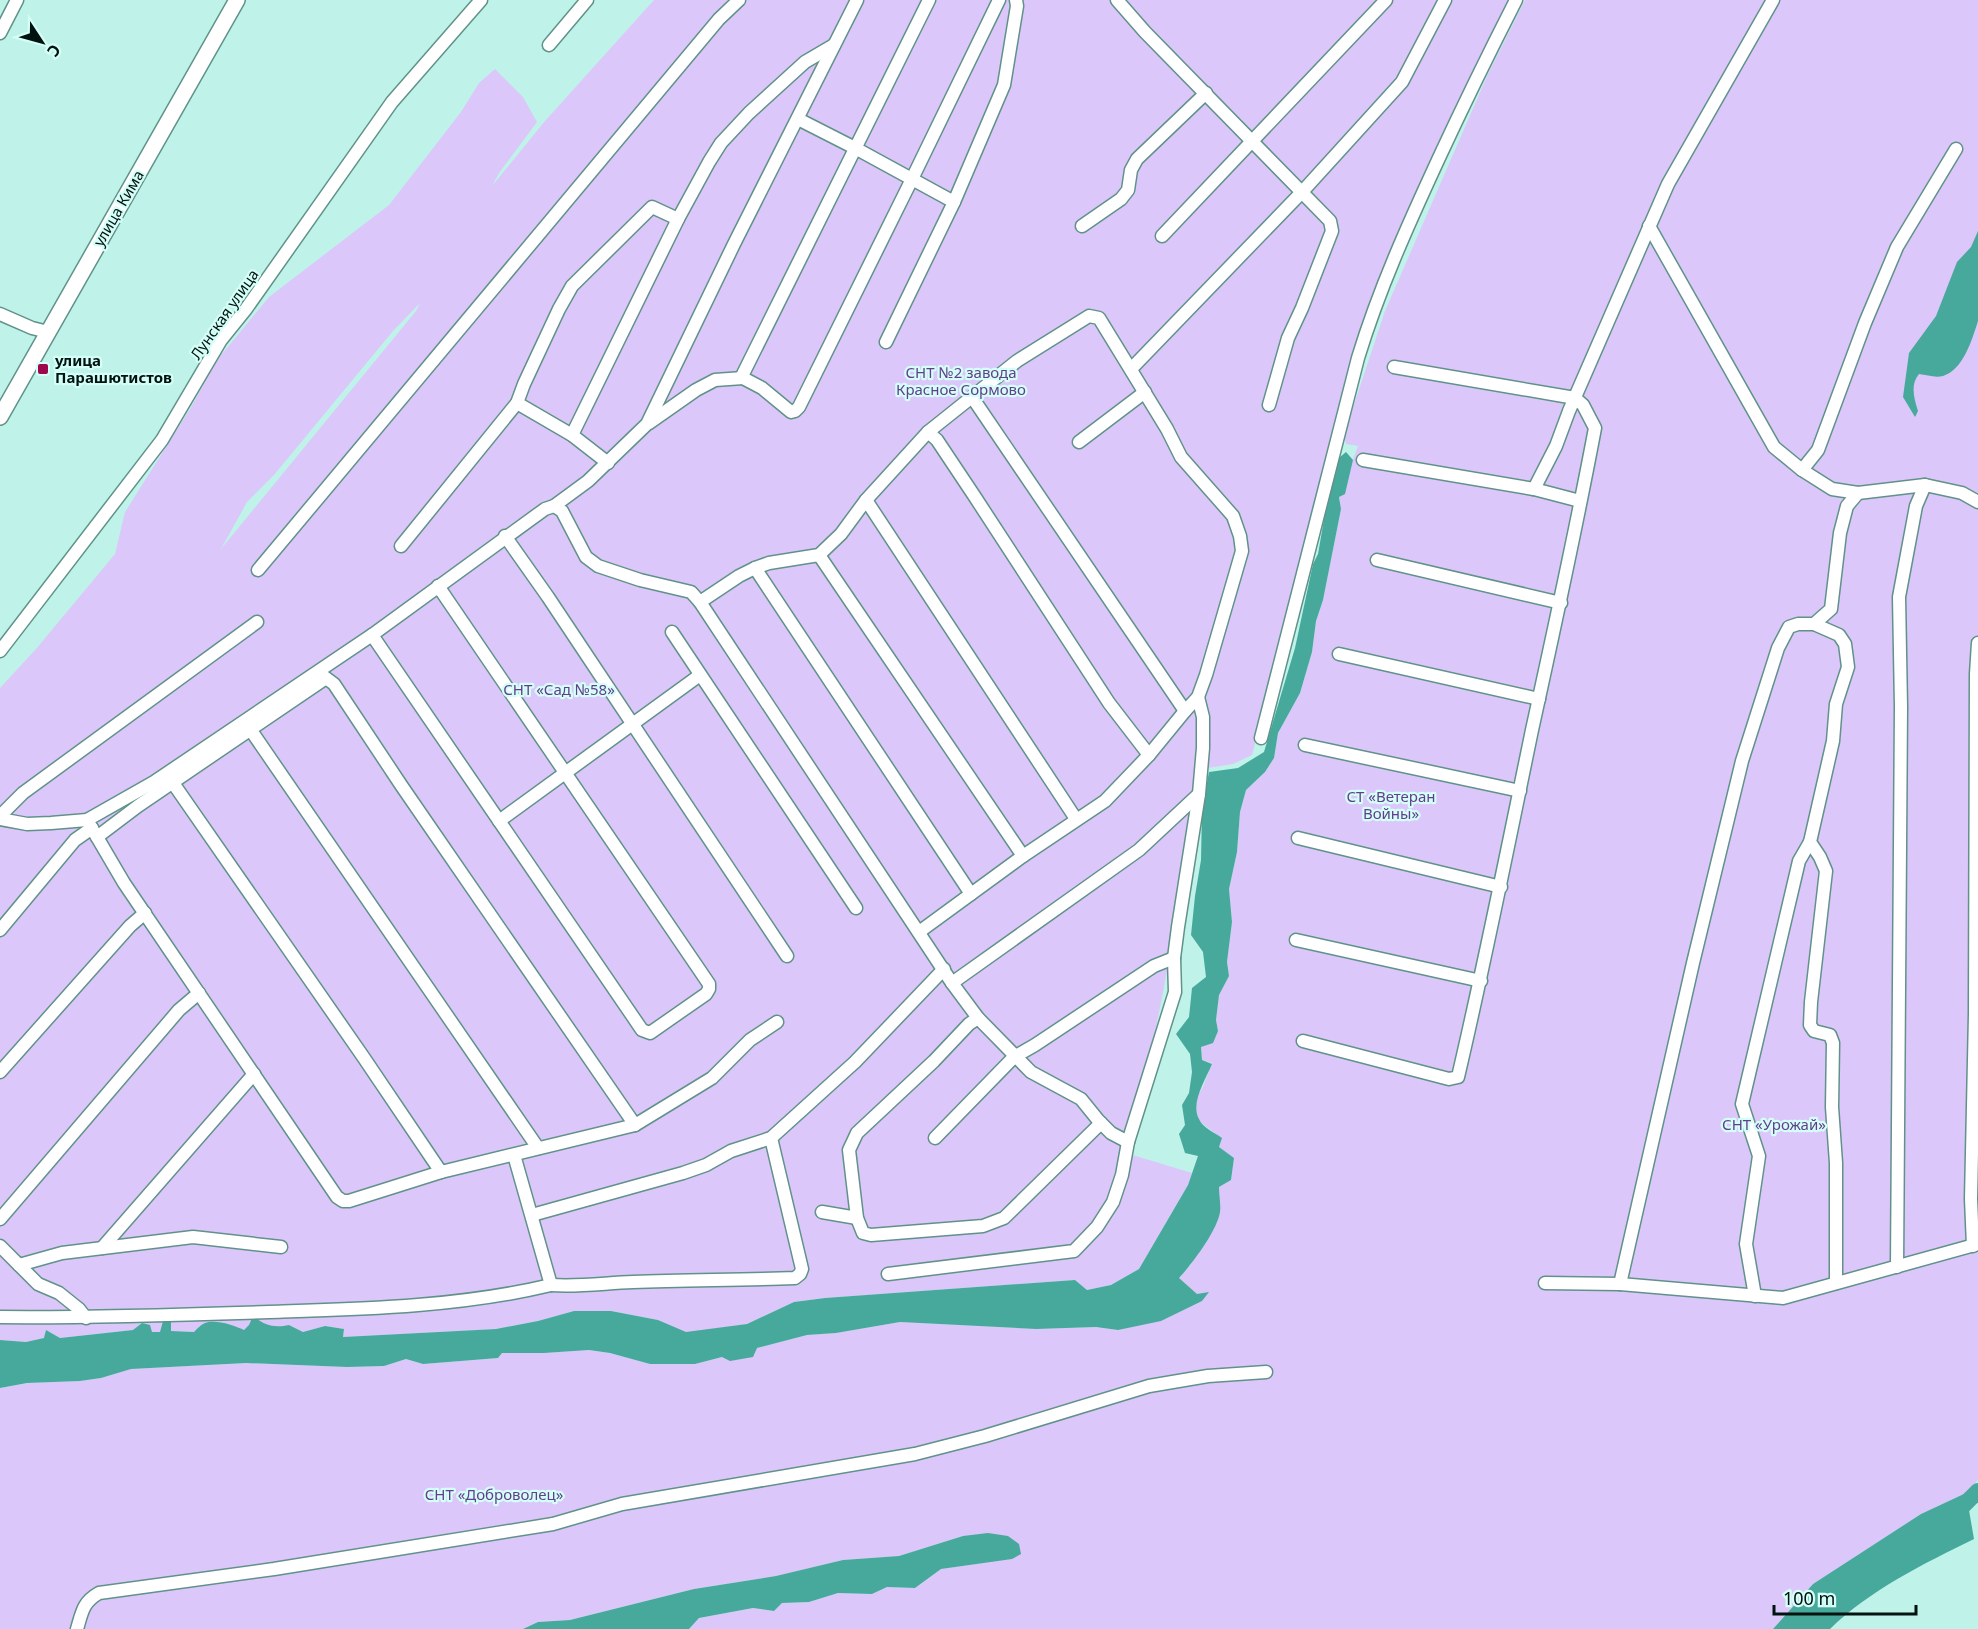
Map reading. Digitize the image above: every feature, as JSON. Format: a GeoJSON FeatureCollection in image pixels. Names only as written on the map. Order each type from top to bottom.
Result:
{"type":"FeatureCollection","features":[{"type":"Feature","properties":{"kind":"main road","name":"улица Кима"},"geometry":{"type":"LineString","coordinates":[[0,417],[237,0]]}},
{"type":"Feature","properties":{"kind":"street"},"geometry":{"type":"LineString","coordinates":[[0,33],[17,0]]}},
{"type":"Feature","properties":{"kind":"street","name":"Лунская улица"},"geometry":{"type":"LineString","coordinates":[[1,648],[162,440],[221,340],[246,309],[392,102],[481,0]]}},
{"type":"Feature","properties":{"kind":"street"},"geometry":{"type":"LineString","coordinates":[[549,45],[587,0]]}},
{"type":"Feature","properties":{"kind":"street"},"geometry":{"type":"LineString","coordinates":[[258,570],[719,19],[739,0]]}},
{"type":"Feature","properties":{"kind":"street"},"geometry":{"type":"LineString","coordinates":[[647,424],[734,244],[857,0]]}},
{"type":"Feature","properties":{"kind":"street"},"geometry":{"type":"LineString","coordinates":[[743,378],[746,366],[929,0]]}},
{"type":"Feature","properties":{"kind":"street"},"geometry":{"type":"LineString","coordinates":[[0,930],[75,840],[154,782],[372,635],[505,536],[545,509],[554,506],[588,481],[647,424],[696,390],[715,381],[743,378],[771,394],[787,411],[795,411],[999,0]]}},
{"type":"Feature","properties":{"kind":"street"},"geometry":{"type":"LineString","coordinates":[[886,342],[954,202],[1004,85],[1017,6],[1016,0]]}},
{"type":"Feature","properties":{"kind":"street"},"geometry":{"type":"LineString","coordinates":[[1117,0],[1144,32],[1330,220],[1332,231],[1302,308],[1287,338],[1269,405]]}},
{"type":"Feature","properties":{"kind":"street"},"geometry":{"type":"LineString","coordinates":[[1162,236],[1386,0]]}},
{"type":"Feature","properties":{"kind":"street"},"geometry":{"type":"LineString","coordinates":[[1131,369],[1302,192],[1402,82],[1445,0]]}},
{"type":"Feature","properties":{"kind":"street"},"geometry":{"type":"LineString","coordinates":[[1261,738],[1370,319],[1402,237],[1516,0]]}},
{"type":"Feature","properties":{"kind":"street"},"geometry":{"type":"LineString","coordinates":[[1534,489],[1556,446],[1668,184],[1773,0]]}},
{"type":"Feature","properties":{"kind":"street"},"geometry":{"type":"LineString","coordinates":[[572,435],[678,219],[721,143],[805,62],[835,44]]}},
{"type":"Feature","properties":{"kind":"street"},"geometry":{"type":"LineString","coordinates":[[1082,226],[1121,199],[1128,190],[1131,170],[1137,159],[1206,93]]}},
{"type":"Feature","properties":{"kind":"street"},"geometry":{"type":"LineString","coordinates":[[798,119],[954,202]]}},
{"type":"Feature","properties":{"kind":"street"},"geometry":{"type":"LineString","coordinates":[[1802,470],[1818,450],[1865,323],[1897,247],[1956,149]]}},
{"type":"Feature","properties":{"kind":"street"},"geometry":{"type":"LineString","coordinates":[[401,546],[517,403],[549,330],[572,286],[652,207],[678,219]]}},
{"type":"Feature","properties":{"kind":"street"},"geometry":{"type":"LineString","coordinates":[[1649,226],[1774,447],[1802,470],[1832,489],[1858,494],[1924,485],[1975,496]]}},
{"type":"Feature","properties":{"kind":"street"},"geometry":{"type":"LineString","coordinates":[[0,314],[48,333]]}},
{"type":"Feature","properties":{"kind":"street"},"geometry":{"type":"LineString","coordinates":[[700,602],[755,568],[769,563],[819,555],[841,534],[866,500],[928,432],[1017,361],[1089,316],[1099,318],[1181,457],[1233,516],[1242,551],[1198,697],[1149,755],[1105,801],[1023,856],[919,932]]}},
{"type":"Feature","properties":{"kind":"street"},"geometry":{"type":"LineString","coordinates":[[1304,1041],[1449,1079],[1458,1077],[1481,981],[1561,603],[1595,428],[1583,405],[1575,398],[1394,367]]}},
{"type":"Feature","properties":{"kind":"street"},"geometry":{"type":"LineString","coordinates":[[1079,442],[1144,392]]}},
{"type":"Feature","properties":{"kind":"street"},"geometry":{"type":"LineString","coordinates":[[972,397],[1185,711]]}},
{"type":"Feature","properties":{"kind":"street"},"geometry":{"type":"LineString","coordinates":[[517,403],[572,435],[608,463]]}},
{"type":"Feature","properties":{"kind":"street"},"geometry":{"type":"LineString","coordinates":[[928,432],[937,440],[1109,704],[1149,755]]}},
{"type":"Feature","properties":{"kind":"street"},"geometry":{"type":"LineString","coordinates":[[1363,460],[1534,489],[1580,501]]}},
{"type":"Feature","properties":{"kind":"street"},"geometry":{"type":"LineString","coordinates":[[1897,1267],[1901,707],[1899,597],[1916,506],[1924,485]]}},
{"type":"Feature","properties":{"kind":"street"},"geometry":{"type":"LineString","coordinates":[[1814,624],[1831,609],[1840,533],[1847,506],[1858,494]]}},
{"type":"Feature","properties":{"kind":"street"},"geometry":{"type":"LineString","coordinates":[[866,500],[1076,819]]}},
{"type":"Feature","properties":{"kind":"street"},"geometry":{"type":"LineString","coordinates":[[554,506],[562,511],[586,557],[598,566],[640,580],[691,592],[700,602],[952,983],[978,1018],[1031,1072],[1081,1099],[1111,1133],[1128,1142]]}},
{"type":"Feature","properties":{"kind":"street"},"geometry":{"type":"LineString","coordinates":[[505,536],[787,956]]}},
{"type":"Feature","properties":{"kind":"street"},"geometry":{"type":"LineString","coordinates":[[819,555],[1023,856]]}},
{"type":"Feature","properties":{"kind":"street"},"geometry":{"type":"LineString","coordinates":[[1377,560],[1561,603]]}},
{"type":"Feature","properties":{"kind":"street"},"geometry":{"type":"LineString","coordinates":[[755,568],[971,894]]}},
{"type":"Feature","properties":{"kind":"street"},"geometry":{"type":"LineString","coordinates":[[372,635],[642,1030],[650,1033],[706,994],[710,989],[709,984],[438,586]]}},
{"type":"Feature","properties":{"kind":"street"},"geometry":{"type":"LineString","coordinates":[[257,622],[22,793],[0,817],[27,824],[92,828],[173,783],[326,678],[334,684],[635,1125]]}},
{"type":"Feature","properties":{"kind":"street"},"geometry":{"type":"LineString","coordinates":[[1620,1284],[1690,974],[1742,761],[1778,648],[1789,627],[1798,624],[1814,624],[1839,635],[1845,644],[1848,667],[1836,704],[1833,741],[1810,842],[1799,861],[1742,1104],[1760,1156],[1746,1244],[1755,1296]]}},
{"type":"Feature","properties":{"kind":"street"},"geometry":{"type":"LineString","coordinates":[[672,632],[856,908]]}},
{"type":"Feature","properties":{"kind":"street"},"geometry":{"type":"LineString","coordinates":[[1545,1283],[1620,1284],[1783,1298],[1976,1245],[1971,1199],[1978,643]]}},
{"type":"Feature","properties":{"kind":"street"},"geometry":{"type":"LineString","coordinates":[[1339,654],[1539,699]]}},
{"type":"Feature","properties":{"kind":"street"},"geometry":{"type":"LineString","coordinates":[[499,821],[700,675]]}},
{"type":"Feature","properties":{"kind":"street"},"geometry":{"type":"LineString","coordinates":[[888,1274],[1074,1251],[1097,1227],[1113,1202],[1122,1175],[1128,1142],[1175,992],[1174,958],[1199,794],[1203,717],[1198,697]]}},
{"type":"Feature","properties":{"kind":"street"},"geometry":{"type":"LineString","coordinates":[[250,729],[538,1148]]}},
{"type":"Feature","properties":{"kind":"street"},"geometry":{"type":"LineString","coordinates":[[1305,746],[1520,791]]}},
{"type":"Feature","properties":{"kind":"street"},"geometry":{"type":"LineString","coordinates":[[173,783],[358,1048],[441,1172]]}},
{"type":"Feature","properties":{"kind":"street"},"geometry":{"type":"LineString","coordinates":[[952,983],[1139,850],[1199,794]]}},
{"type":"Feature","properties":{"kind":"street"},"geometry":{"type":"LineString","coordinates":[[92,828],[124,883],[337,1197],[343,1201],[441,1172],[635,1125],[712,1078],[750,1040],[777,1022]]}},
{"type":"Feature","properties":{"kind":"street"},"geometry":{"type":"LineString","coordinates":[[1298,838],[1501,887]]}},
{"type":"Feature","properties":{"kind":"street"},"geometry":{"type":"LineString","coordinates":[[1810,842],[1826,871],[1810,1002],[1810,1025],[1814,1031],[1830,1035],[1833,1044],[1836,1283]]}},
{"type":"Feature","properties":{"kind":"street"},"geometry":{"type":"LineString","coordinates":[[0,1072],[130,926],[145,913]]}},
{"type":"Feature","properties":{"kind":"street"},"geometry":{"type":"LineString","coordinates":[[1296,940],[1481,981]]}},
{"type":"Feature","properties":{"kind":"street"},"geometry":{"type":"LineString","coordinates":[[935,1138],[1014,1057],[1154,966],[1174,958]]}},
{"type":"Feature","properties":{"kind":"street"},"geometry":{"type":"LineString","coordinates":[[532,1215],[683,1173],[706,1165],[731,1151],[771,1138],[855,1062],[944,969]]}},
{"type":"Feature","properties":{"kind":"street"},"geometry":{"type":"LineString","coordinates":[[0,1219],[179,1010],[199,993]]}},
{"type":"Feature","properties":{"kind":"street"},"geometry":{"type":"LineString","coordinates":[[978,1018],[969,1024],[934,1061],[858,1133],[849,1150],[857,1218],[863,1233],[871,1235],[983,1226],[1004,1218],[1101,1123]]}},
{"type":"Feature","properties":{"kind":"street"},"geometry":{"type":"LineString","coordinates":[[102,1248],[254,1074]]}},
{"type":"Feature","properties":{"kind":"street"},"geometry":{"type":"LineString","coordinates":[[0,1317],[86,1318],[365,1309],[479,1299],[551,1285],[573,1287],[631,1282],[795,1278],[802,1269],[771,1138]]}},
{"type":"Feature","properties":{"kind":"street"},"geometry":{"type":"LineString","coordinates":[[514,1155],[551,1285]]}},
{"type":"Feature","properties":{"kind":"street"},"geometry":{"type":"LineString","coordinates":[[822,1212],[857,1218]]}},
{"type":"Feature","properties":{"kind":"street"},"geometry":{"type":"LineString","coordinates":[[19,1265],[62,1253],[193,1237],[281,1247]]}},
{"type":"Feature","properties":{"kind":"street"},"geometry":{"type":"LineString","coordinates":[[0,1246],[39,1284],[59,1293],[79,1309],[86,1318]]}},
{"type":"Feature","properties":{"kind":"street"},"geometry":{"type":"LineString","coordinates":[[77,1629],[88,1599],[99,1593],[274,1569],[553,1524],[622,1504],[915,1454],[985,1436],[1149,1386],[1208,1376],[1266,1372]]}},
{"type":"Feature","properties":{"kind":"green space","name":"СНТ №2 завода Красное Сормово"},"geometry":{"type":"Polygon","coordinates":[[[654,0],[1512,0],[1449,122],[1371,305],[1252,755],[1233,764],[1201,769],[1160,1010],[1126,1153],[1192,1173],[1188,1185],[1139,1269],[1111,1285],[1087,1290],[1075,1280],[825,1298],[794,1302],[747,1324],[686,1333],[658,1320],[611,1311],[574,1311],[496,1329],[343,1337],[344,1329],[325,1326],[303,1332],[289,1325],[274,1327],[255,1323],[244,1330],[202,1324],[194,1332],[170,1331],[170,1322],[160,1332],[151,1333],[143,1323],[133,1330],[60,1338],[46,1330],[45,1338],[26,1342],[0,1340],[0,688],[36,649],[115,554],[125,512],[190,409],[217,360],[269,297],[389,205],[461,112],[479,83],[495,69],[523,97],[537,122],[492,186],[545,121],[654,0]],[[420,303],[393,331],[274,475],[247,502],[221,549],[416,311],[420,303]]]}},
{"type":"Feature","properties":{"kind":"green space"},"geometry":{"type":"Polygon","coordinates":[[[1525,0],[1978,0],[1978,1480],[1966,1493],[1921,1514],[1813,1584],[1773,1629],[689,1629],[699,1618],[753,1608],[774,1611],[782,1603],[809,1602],[838,1593],[872,1594],[887,1587],[915,1588],[941,1569],[988,1562],[963,1536],[899,1556],[843,1560],[776,1576],[694,1589],[570,1620],[538,1622],[523,1629],[0,1629],[0,1388],[27,1383],[101,1378],[130,1369],[246,1363],[347,1367],[384,1366],[406,1359],[423,1364],[498,1358],[502,1353],[589,1350],[650,1364],[695,1364],[807,1335],[836,1333],[900,1322],[1036,1329],[1096,1327],[1118,1330],[1197,1294],[1179,1278],[1192,1263],[1219,1187],[1231,1180],[1234,1158],[1219,1147],[1221,1138],[1199,1121],[1196,1112],[1197,1096],[1212,1063],[1202,1060],[1201,1047],[1218,1031],[1216,1020],[1219,995],[1229,976],[1227,962],[1232,922],[1229,889],[1237,852],[1240,812],[1246,790],[1265,772],[1274,758],[1278,733],[1300,693],[1312,652],[1316,621],[1323,600],[1341,509],[1339,497],[1358,446],[1346,444],[1344,435],[1385,311],[1488,74],[1525,0]]]}},
{"type":"Feature","properties":{"kind":"shaded area"},"geometry":{"type":"Polygon","coordinates":[[[1978,231],[1978,321],[1976,329],[1966,353],[1950,373],[1937,377],[1919,374],[1916,378],[1914,396],[1918,411],[1915,417],[1903,397],[1909,353],[1936,316],[1957,262],[1971,247],[1978,231]]]}},
{"type":"Feature","properties":{"kind":"shaded area"},"geometry":{"type":"Polygon","coordinates":[[[1346,452],[1353,460],[1345,494],[1339,497],[1341,509],[1323,600],[1316,621],[1312,652],[1300,693],[1278,733],[1274,758],[1265,772],[1246,790],[1240,812],[1237,852],[1229,889],[1232,922],[1227,962],[1229,976],[1219,995],[1216,1020],[1218,1031],[1213,1043],[1201,1047],[1202,1060],[1212,1064],[1196,1106],[1201,1122],[1222,1138],[1219,1147],[1234,1158],[1231,1180],[1219,1187],[1218,1220],[1197,1256],[1179,1278],[1197,1294],[1209,1292],[1202,1301],[1161,1321],[1118,1330],[1096,1327],[1036,1329],[900,1322],[836,1333],[807,1335],[757,1348],[753,1357],[730,1361],[722,1357],[695,1364],[650,1364],[589,1350],[502,1353],[498,1358],[423,1364],[406,1359],[384,1366],[347,1367],[246,1363],[131,1369],[101,1378],[27,1383],[0,1388],[0,1340],[26,1342],[44,1338],[46,1330],[60,1338],[133,1330],[142,1323],[150,1325],[152,1332],[160,1332],[163,1321],[171,1322],[171,1331],[194,1332],[209,1322],[219,1322],[244,1330],[253,1316],[266,1324],[289,1325],[303,1332],[325,1326],[344,1329],[343,1337],[496,1329],[574,1311],[611,1311],[658,1320],[686,1332],[747,1324],[794,1302],[1075,1280],[1087,1290],[1111,1285],[1139,1269],[1188,1185],[1198,1156],[1185,1153],[1179,1134],[1185,1125],[1182,1105],[1189,1093],[1192,1072],[1190,1054],[1176,1034],[1189,1017],[1192,988],[1206,977],[1203,952],[1191,935],[1201,860],[1202,809],[1209,772],[1238,768],[1264,752],[1295,648],[1313,564],[1318,554],[1334,462],[1346,452]]]}},
{"type":"Feature","properties":{"kind":"shaded area"},"geometry":{"type":"Polygon","coordinates":[[[1966,1493],[1974,1539],[1880,1590],[1830,1629],[1773,1629],[1813,1584],[1921,1514],[1966,1493]]]}},
{"type":"Feature","properties":{"kind":"shaded area"},"geometry":{"type":"Polygon","coordinates":[[[988,1533],[1008,1536],[1019,1544],[1021,1554],[1012,1559],[941,1569],[915,1588],[887,1587],[872,1594],[838,1593],[809,1602],[782,1603],[774,1611],[753,1608],[699,1618],[689,1629],[523,1629],[538,1622],[570,1620],[694,1589],[776,1576],[843,1560],[899,1556],[963,1536],[988,1533]]]}},
{"type":"Feature","properties":{"kind":"waterway"},"geometry":{"type":"LineString","coordinates":[[1951,1518],[1978,1491]]}},
{"type":"Feature","properties":{"kind":"place","name":"улица Парашютистов"},"geometry":{"type":"Point","coordinates":[43,369]}},
{"type":"Feature","properties":{"kind":"park label","name":"СНТ «Сад №58»"},"geometry":{"type":"Point","coordinates":[559,689]}},
{"type":"Feature","properties":{"kind":"park label","name":"СТ «Ветеран Войны»"},"geometry":{"type":"Point","coordinates":[1391,804]}},
{"type":"Feature","properties":{"kind":"park label","name":"СНТ «Урожай»"},"geometry":{"type":"Point","coordinates":[1774,1124]}},
{"type":"Feature","properties":{"kind":"park label","name":"СНТ «Доброволец»"},"geometry":{"type":"Point","coordinates":[494,1494]}}]}
